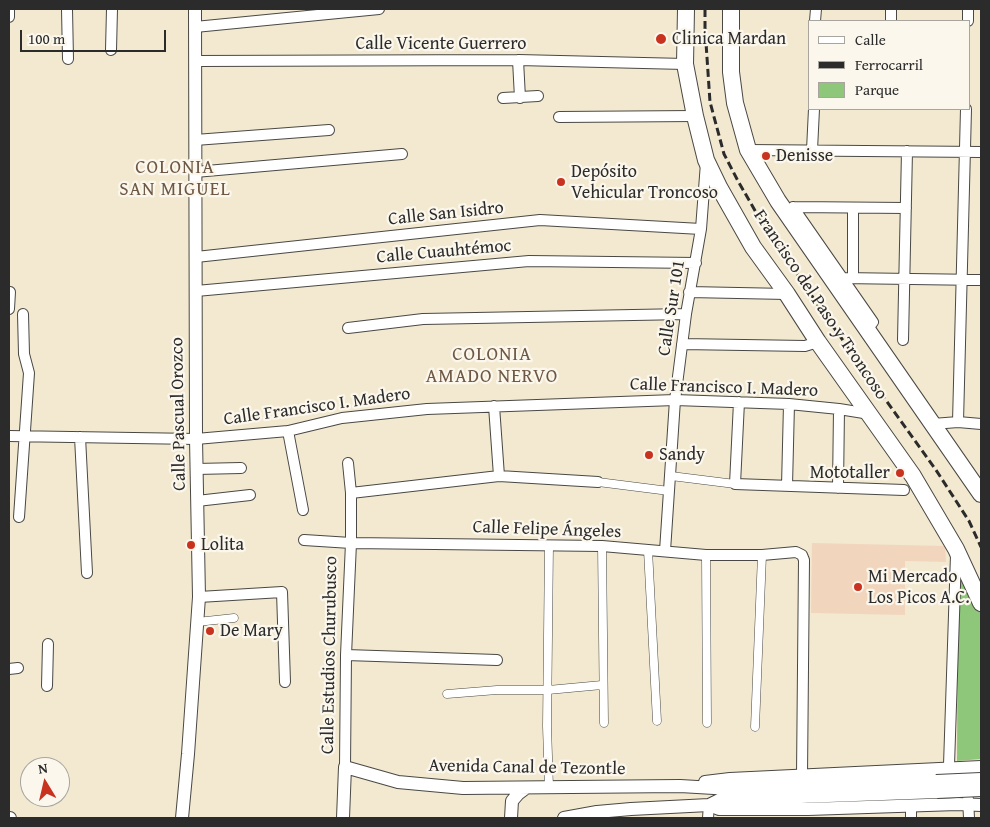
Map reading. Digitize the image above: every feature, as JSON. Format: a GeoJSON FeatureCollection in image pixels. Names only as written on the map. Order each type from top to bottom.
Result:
{"type":"FeatureCollection","features":[{"type":"Feature","properties":{"kind":"main road","name":"Francisco del Paso y Troncoso"},"geometry":{"type":"LineString","coordinates":[[686,9],[685,64],[706,160],[718,187],[753,247],[913,476],[956,549],[981,602]]}},
{"type":"Feature","properties":{"kind":"main road","name":"Francisco del Paso y Troncoso"},"geometry":{"type":"LineString","coordinates":[[732,9],[731,72],[735,103],[748,150],[778,201],[812,244],[867,330],[981,494]]}},
{"type":"Feature","properties":{"kind":"street"},"geometry":{"type":"LineString","coordinates":[[9,9],[9,17]]}},
{"type":"Feature","properties":{"kind":"street"},"geometry":{"type":"LineString","coordinates":[[66,9],[68,59]]}},
{"type":"Feature","properties":{"kind":"street"},"geometry":{"type":"LineString","coordinates":[[111,50],[112,9]]}},
{"type":"Feature","properties":{"kind":"street","name":"Calle Pascual Orozco"},"geometry":{"type":"LineString","coordinates":[[182,818],[199,596],[196,468],[195,9]]}},
{"type":"Feature","properties":{"kind":"street"},"geometry":{"type":"LineString","coordinates":[[195,27],[379,9]]}},
{"type":"Feature","properties":{"kind":"street"},"geometry":{"type":"LineString","coordinates":[[518,60],[520,98]]}},
{"type":"Feature","properties":{"kind":"street","name":"Calle Vicente Guerrero"},"geometry":{"type":"LineString","coordinates":[[196,61],[518,60],[685,64]]}},
{"type":"Feature","properties":{"kind":"street"},"geometry":{"type":"LineString","coordinates":[[503,98],[538,96]]}},
{"type":"Feature","properties":{"kind":"street"},"geometry":{"type":"LineString","coordinates":[[812,150],[814,110]]}},
{"type":"Feature","properties":{"kind":"street"},"geometry":{"type":"LineString","coordinates":[[958,422],[966,110]]}},
{"type":"Feature","properties":{"kind":"street"},"geometry":{"type":"LineString","coordinates":[[559,117],[695,116]]}},
{"type":"Feature","properties":{"kind":"street"},"geometry":{"type":"LineString","coordinates":[[195,140],[328,130]]}},
{"type":"Feature","properties":{"kind":"street"},"geometry":{"type":"LineString","coordinates":[[748,150],[981,152]]}},
{"type":"Feature","properties":{"kind":"street"},"geometry":{"type":"LineString","coordinates":[[903,340],[907,151]]}},
{"type":"Feature","properties":{"kind":"street"},"geometry":{"type":"LineString","coordinates":[[195,172],[402,154]]}},
{"type":"Feature","properties":{"kind":"street","name":"Calle Sur 101"},"geometry":{"type":"LineString","coordinates":[[665,551],[675,400],[686,314],[701,229],[706,160]]}},
{"type":"Feature","properties":{"kind":"street"},"geometry":{"type":"LineString","coordinates":[[867,330],[872,322],[842,278],[812,244],[793,207],[906,208]]}},
{"type":"Feature","properties":{"kind":"street"},"geometry":{"type":"LineString","coordinates":[[853,208],[854,278]]}},
{"type":"Feature","properties":{"kind":"street","name":"Calle San Isidro"},"geometry":{"type":"LineString","coordinates":[[196,257],[540,220],[701,229]]}},
{"type":"Feature","properties":{"kind":"street","name":"Calle Cuauhtémoc"},"geometry":{"type":"LineString","coordinates":[[196,291],[529,261],[696,263]]}},
{"type":"Feature","properties":{"kind":"street"},"geometry":{"type":"LineString","coordinates":[[842,278],[981,280]]}},
{"type":"Feature","properties":{"kind":"street"},"geometry":{"type":"LineString","coordinates":[[9,309],[10,292]]}},
{"type":"Feature","properties":{"kind":"street"},"geometry":{"type":"LineString","coordinates":[[690,292],[787,294]]}},
{"type":"Feature","properties":{"kind":"street"},"geometry":{"type":"LineString","coordinates":[[19,517],[29,373],[24,354],[23,314]]}},
{"type":"Feature","properties":{"kind":"street"},"geometry":{"type":"LineString","coordinates":[[348,328],[423,319],[686,314]]}},
{"type":"Feature","properties":{"kind":"street"},"geometry":{"type":"LineString","coordinates":[[682,344],[805,346],[818,342]]}},
{"type":"Feature","properties":{"kind":"street","name":"Calle Francisco I. Madero"},"geometry":{"type":"LineString","coordinates":[[9,436],[196,439],[288,431],[342,418],[376,413],[494,406],[675,400],[789,404],[870,414]]}},
{"type":"Feature","properties":{"kind":"street"},"geometry":{"type":"LineString","coordinates":[[735,484],[739,402]]}},
{"type":"Feature","properties":{"kind":"street"},"geometry":{"type":"LineString","coordinates":[[787,486],[789,404]]}},
{"type":"Feature","properties":{"kind":"street"},"geometry":{"type":"LineString","coordinates":[[494,406],[500,476]]}},
{"type":"Feature","properties":{"kind":"street"},"geometry":{"type":"LineString","coordinates":[[838,488],[839,409]]}},
{"type":"Feature","properties":{"kind":"street"},"geometry":{"type":"LineString","coordinates":[[933,424],[958,422],[981,424]]}},
{"type":"Feature","properties":{"kind":"street"},"geometry":{"type":"LineString","coordinates":[[288,431],[303,510]]}},
{"type":"Feature","properties":{"kind":"street"},"geometry":{"type":"LineString","coordinates":[[80,438],[87,573]]}},
{"type":"Feature","properties":{"kind":"street","name":"Calle Estudios Churubusco"},"geometry":{"type":"LineString","coordinates":[[343,818],[346,655],[351,543],[351,493],[348,464]]}},
{"type":"Feature","properties":{"kind":"street"},"geometry":{"type":"LineString","coordinates":[[196,468],[241,468]]}},
{"type":"Feature","properties":{"kind":"street"},"geometry":{"type":"LineString","coordinates":[[351,493],[500,476],[598,482],[669,491]]}},
{"type":"Feature","properties":{"kind":"street"},"geometry":{"type":"LineString","coordinates":[[671,476],[735,484],[904,490]]}},
{"type":"Feature","properties":{"kind":"street"},"geometry":{"type":"LineString","coordinates":[[197,501],[250,495]]}},
{"type":"Feature","properties":{"kind":"street","name":"Calle Felipe Ángeles"},"geometry":{"type":"LineString","coordinates":[[304,540],[351,543],[602,546],[706,555],[796,552],[802,555],[804,560],[802,775]]}},
{"type":"Feature","properties":{"kind":"street"},"geometry":{"type":"LineString","coordinates":[[549,788],[550,545]]}},
{"type":"Feature","properties":{"kind":"street"},"geometry":{"type":"LineString","coordinates":[[602,546],[602,685],[604,723]]}},
{"type":"Feature","properties":{"kind":"street"},"geometry":{"type":"LineString","coordinates":[[956,549],[957,768],[969,805],[969,818]]}},
{"type":"Feature","properties":{"kind":"street"},"geometry":{"type":"LineString","coordinates":[[648,550],[656,721]]}},
{"type":"Feature","properties":{"kind":"street"},"geometry":{"type":"LineString","coordinates":[[755,727],[762,554]]}},
{"type":"Feature","properties":{"kind":"street"},"geometry":{"type":"LineString","coordinates":[[706,555],[707,723]]}},
{"type":"Feature","properties":{"kind":"street"},"geometry":{"type":"LineString","coordinates":[[199,596],[282,592],[285,682]]}},
{"type":"Feature","properties":{"kind":"street"},"geometry":{"type":"LineString","coordinates":[[197,622],[234,618]]}},
{"type":"Feature","properties":{"kind":"street"},"geometry":{"type":"LineString","coordinates":[[47,686],[48,644]]}},
{"type":"Feature","properties":{"kind":"street"},"geometry":{"type":"LineString","coordinates":[[346,655],[497,660]]}},
{"type":"Feature","properties":{"kind":"street"},"geometry":{"type":"LineString","coordinates":[[447,694],[497,690],[548,690],[602,685]]}},
{"type":"Feature","properties":{"kind":"street","name":"Avenida Canal de Tezontle"},"geometry":{"type":"LineString","coordinates":[[345,767],[398,782],[444,787],[680,786],[731,790],[937,786],[981,792]]}},
{"type":"Feature","properties":{"kind":"street"},"geometry":{"type":"LineString","coordinates":[[981,767],[981,792]]}},
{"type":"Feature","properties":{"kind":"street","name":"Avenida Canal de Tezontle"},"geometry":{"type":"LineString","coordinates":[[680,786],[730,779],[981,767]]}},
{"type":"Feature","properties":{"kind":"street","name":"Avenida Canal de Tezontle"},"geometry":{"type":"LineString","coordinates":[[709,812],[720,800],[937,786],[981,779]]}},
{"type":"Feature","properties":{"kind":"street"},"geometry":{"type":"LineString","coordinates":[[511,818],[512,801],[526,788]]}},
{"type":"Feature","properties":{"kind":"street","name":"Avenida Canal de Tezontle"},"geometry":{"type":"LineString","coordinates":[[564,818],[597,815],[709,812],[719,809],[758,814],[911,812],[969,805]]}},
{"type":"Feature","properties":{"kind":"shaded area","name":"Mi Mercado Los Picos A.C."},"geometry":{"type":"Polygon","coordinates":[[[812,543],[945,546],[946,562],[905,561],[905,615],[811,613],[812,543]]]}},
{"type":"Feature","properties":{"kind":"green space"},"geometry":{"type":"Polygon","coordinates":[[[958,558],[981,612],[981,759],[957,761],[958,558]]]}},
{"type":"Feature","properties":{"kind":"railway"},"geometry":{"type":"LineString","coordinates":[[705,9],[710,102],[724,154],[757,214],[822,311],[936,470],[969,521],[981,547]]}},
{"type":"Feature","properties":{"kind":"place","name":"Clinica Mardan"},"geometry":{"type":"Point","coordinates":[661,39]}},
{"type":"Feature","properties":{"kind":"place","name":"Denisse"},"geometry":{"type":"Point","coordinates":[766,156]}},
{"type":"Feature","properties":{"kind":"place","name":"Depósito Vehicular Troncoso"},"geometry":{"type":"Point","coordinates":[561,182]}},
{"type":"Feature","properties":{"kind":"place","name":"Sandy"},"geometry":{"type":"Point","coordinates":[649,455]}},
{"type":"Feature","properties":{"kind":"place","name":"Mototaller"},"geometry":{"type":"Point","coordinates":[900,473]}},
{"type":"Feature","properties":{"kind":"place","name":"Lolita"},"geometry":{"type":"Point","coordinates":[191,545]}},
{"type":"Feature","properties":{"kind":"place","name":"Mi Mercado Los Picos A.C."},"geometry":{"type":"Point","coordinates":[858,587]}},
{"type":"Feature","properties":{"kind":"place","name":"De Mary"},"geometry":{"type":"Point","coordinates":[210,631]}},
{"type":"Feature","properties":{"kind":"district","name":"COLONIA SAN MIGUEL"},"geometry":{"type":"Point","coordinates":[175,179]}},
{"type":"Feature","properties":{"kind":"district","name":"COLONIA AMADO NERVO"},"geometry":{"type":"Point","coordinates":[492,366]}}]}
